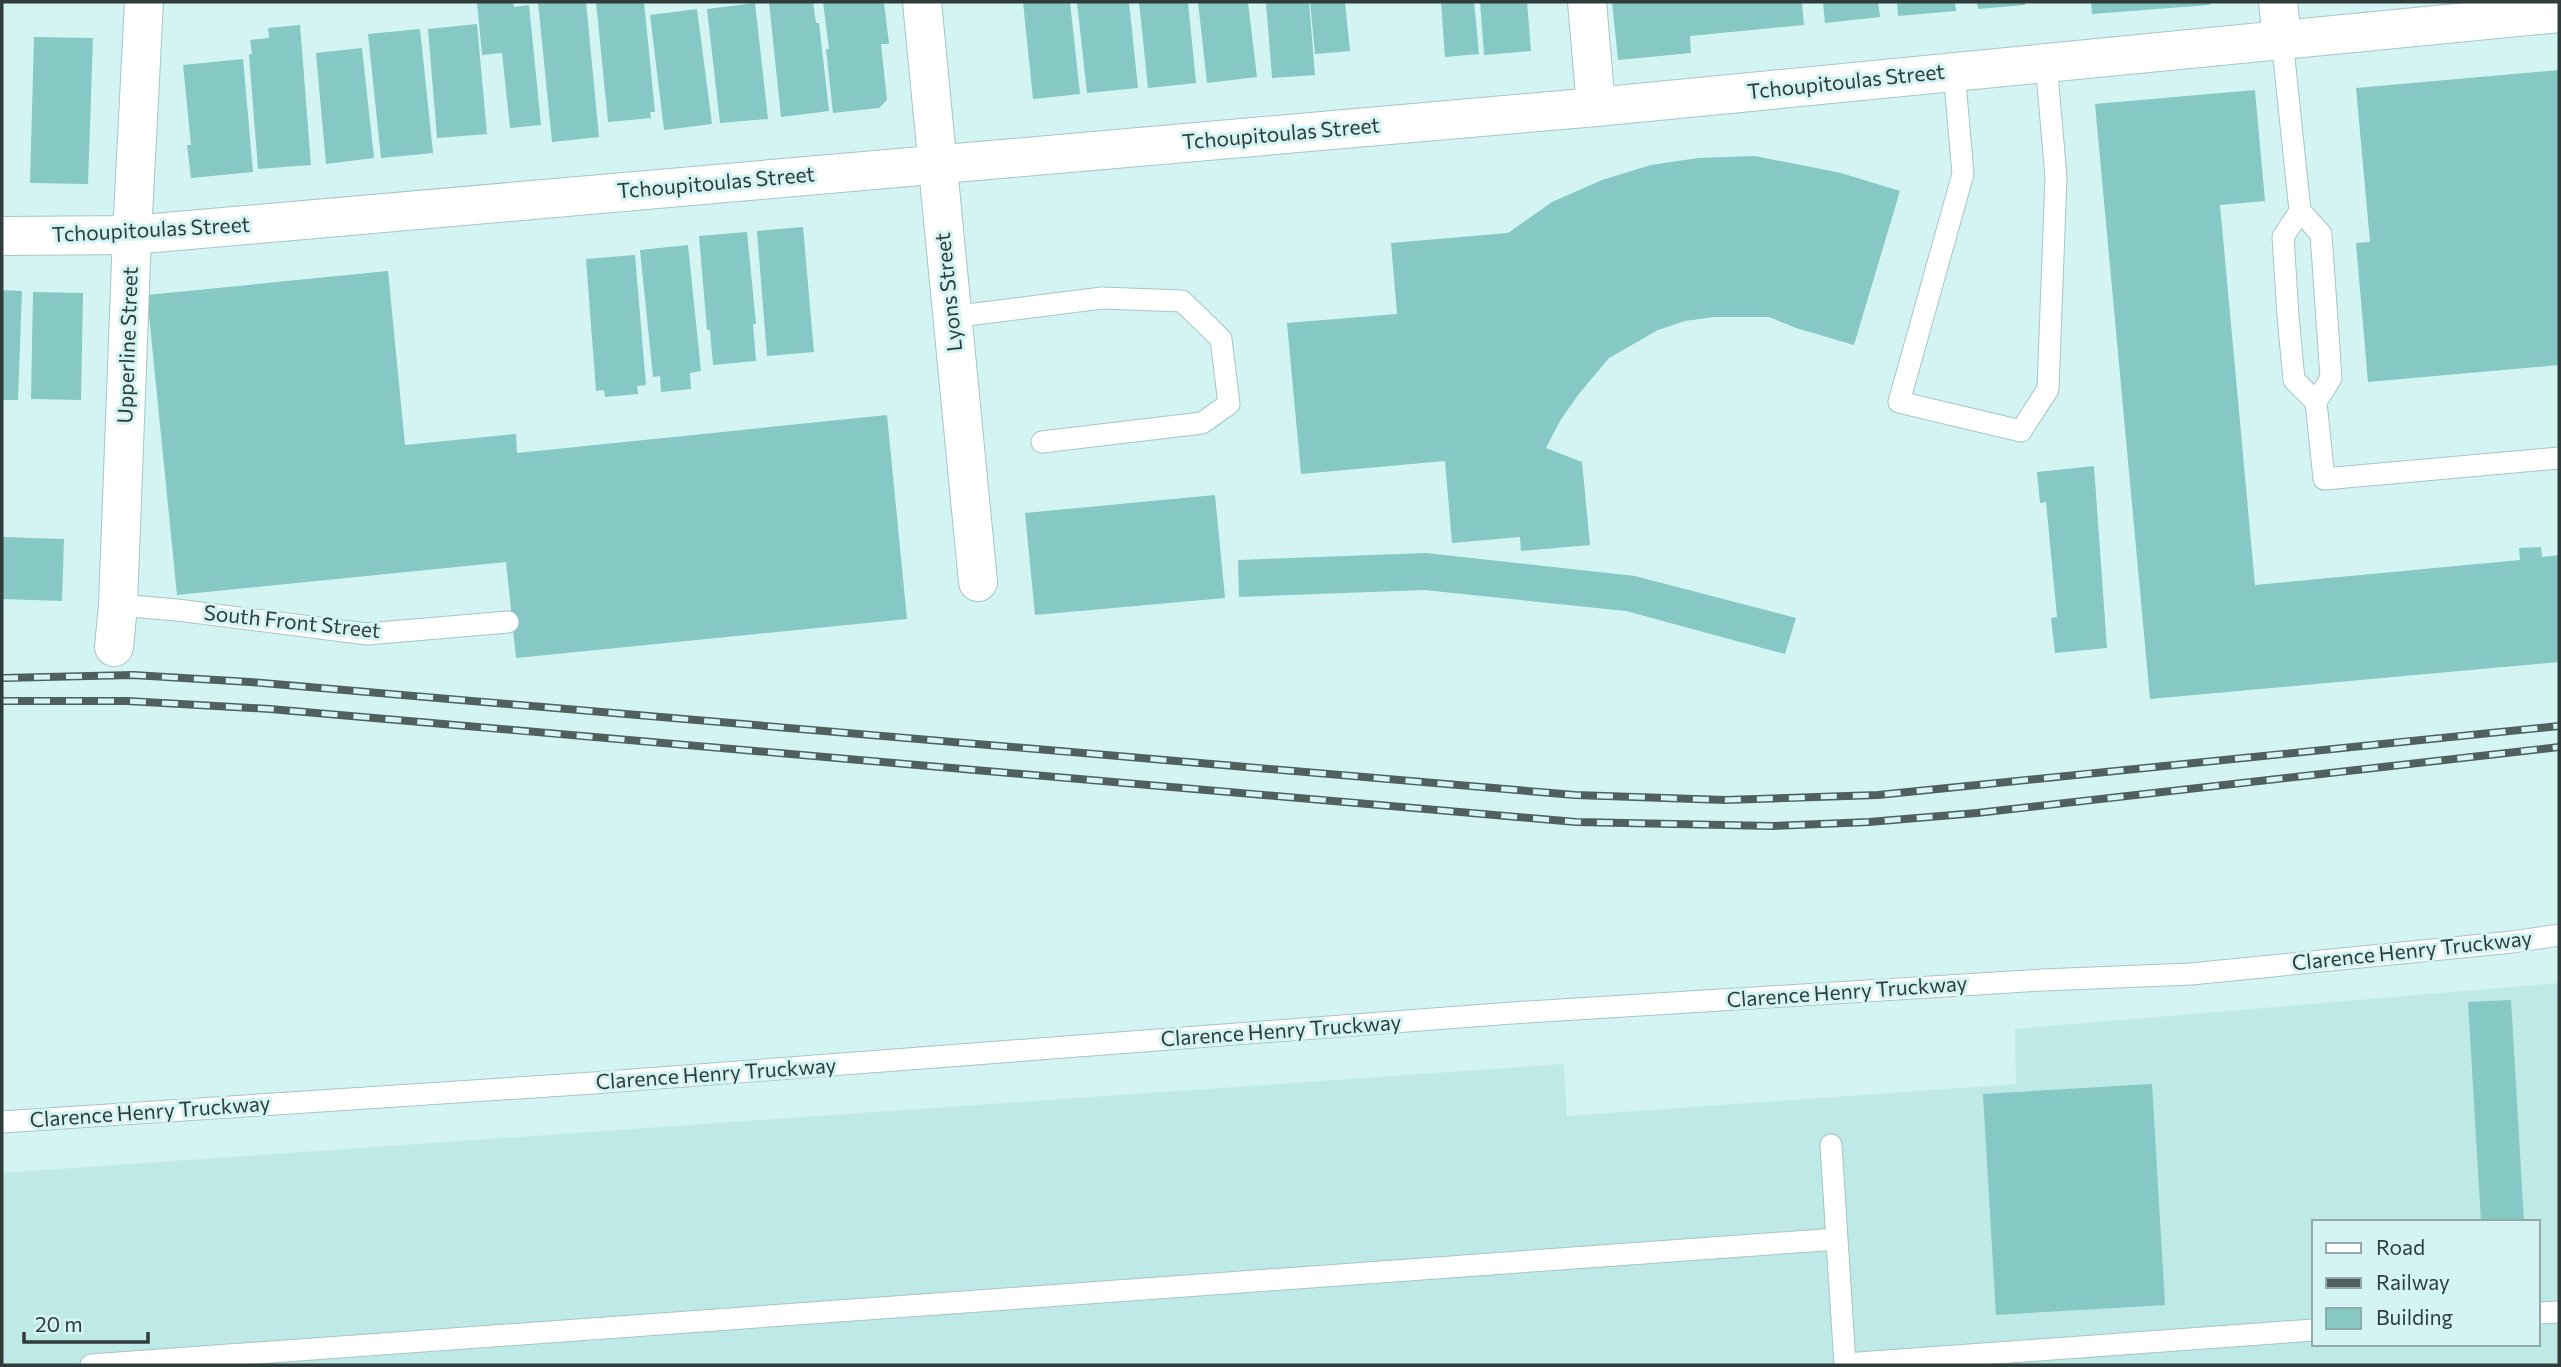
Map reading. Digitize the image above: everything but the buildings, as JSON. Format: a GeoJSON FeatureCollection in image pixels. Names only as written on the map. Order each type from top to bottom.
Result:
{"type":"FeatureCollection","features":[{"type":"Feature","properties":{"kind":"street","name":"Upperline Street"},"geometry":{"type":"LineString","coordinates":[[114,647],[144,2]]}},
{"type":"Feature","properties":{"kind":"street","name":"Lyons Street"},"geometry":{"type":"LineString","coordinates":[[922,2],[978,582]]}},
{"type":"Feature","properties":{"kind":"street"},"geometry":{"type":"LineString","coordinates":[[1587,2],[1596,107]]}},
{"type":"Feature","properties":{"kind":"street"},"geometry":{"type":"LineString","coordinates":[[2278,2],[2282,39]]}},
{"type":"Feature","properties":{"kind":"street","name":"Tchoupitoulas Street"},"geometry":{"type":"LineString","coordinates":[[2,236],[132,235],[1596,107],[2559,13]]}},
{"type":"Feature","properties":{"kind":"lane"},"geometry":{"type":"LineString","coordinates":[[2282,39],[2300,211],[2321,234],[2331,378],[2316,402],[2323,479],[2559,458]]}},
{"type":"Feature","properties":{"kind":"lane"},"geometry":{"type":"LineString","coordinates":[[1954,71],[1963,174],[1899,402],[2021,430],[2048,389],[2056,177],[2046,62]]}},
{"type":"Feature","properties":{"kind":"lane"},"geometry":{"type":"LineString","coordinates":[[2300,211],[2283,237],[2288,316],[2294,380],[2316,402]]}},
{"type":"Feature","properties":{"kind":"lane"},"geometry":{"type":"LineString","coordinates":[[951,317],[1102,298],[1182,301],[1221,339],[1229,404],[1202,423],[1042,442]]}},
{"type":"Feature","properties":{"kind":"lane","name":"South Front Street"},"geometry":{"type":"LineString","coordinates":[[118,605],[367,634],[508,622]]}},
{"type":"Feature","properties":{"kind":"lane","name":"Clarence Henry Truckway"},"geometry":{"type":"LineString","coordinates":[[2,1122],[593,1083],[1512,1013],[2043,980],[2191,974],[2559,935]]}},
{"type":"Feature","properties":{"kind":"lane"},"geometry":{"type":"LineString","coordinates":[[1831,1144],[1845,1364],[2312,1329]]}},
{"type":"Feature","properties":{"kind":"lane"},"geometry":{"type":"LineString","coordinates":[[91,1365],[1837,1239]]}},
{"type":"Feature","properties":{"kind":"lane"},"geometry":{"type":"LineString","coordinates":[[2540,1313],[2559,1312]]}},
{"type":"Feature","properties":{"kind":"shaded area"},"geometry":{"type":"Polygon","coordinates":[[[2559,983],[2559,1365],[2,1365],[2,1173],[1564,1064],[1567,1116],[2016,1084],[2015,1029],[2559,983]]]}},
{"type":"Feature","properties":{"kind":"railway"},"geometry":{"type":"LineString","coordinates":[[2,678],[133,675],[250,682],[1575,795],[1725,800],[1878,795],[2559,726]]}},
{"type":"Feature","properties":{"kind":"railway"},"geometry":{"type":"LineString","coordinates":[[2,701],[127,701],[270,709],[1576,822],[1773,826],[1869,822],[1977,813],[2559,747]]}}]}
